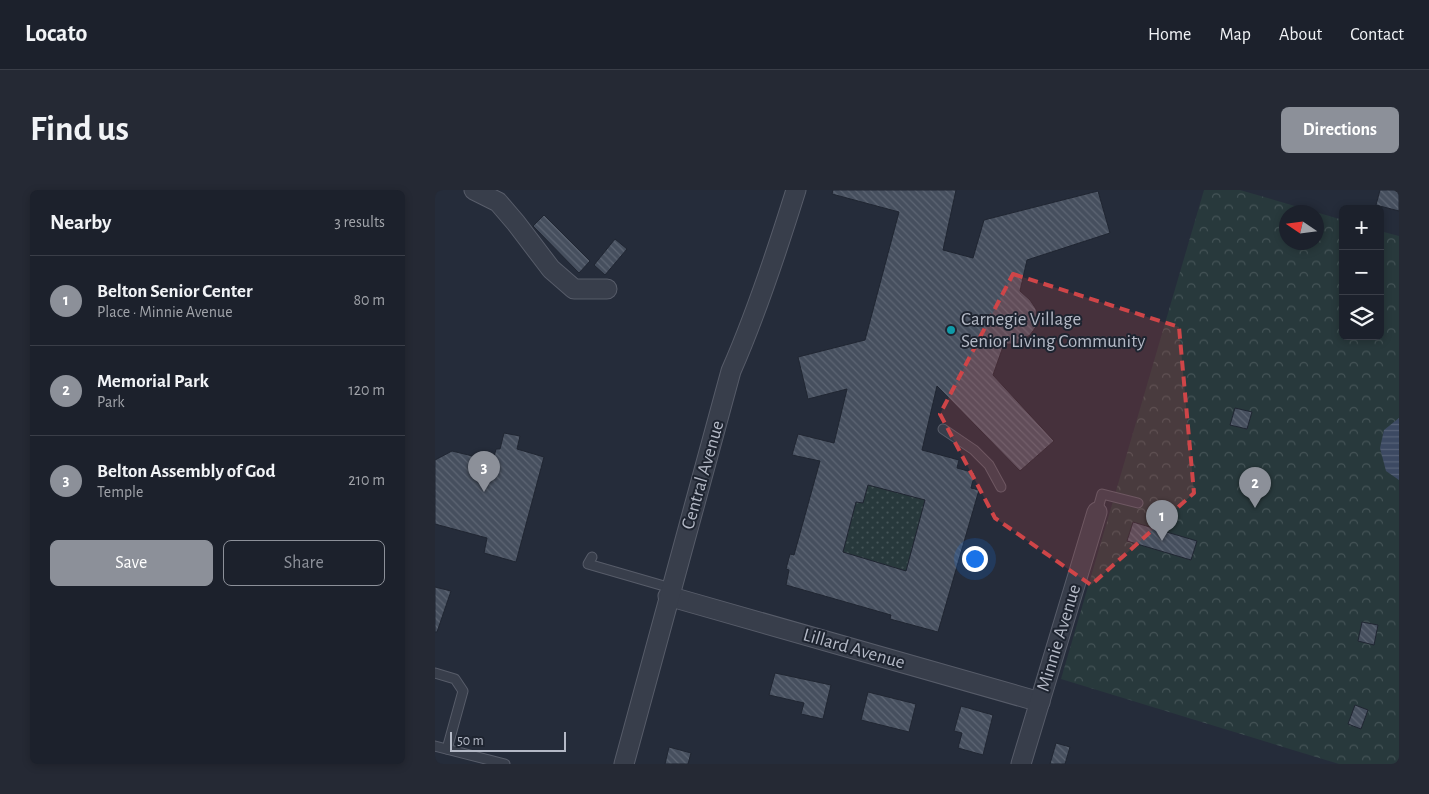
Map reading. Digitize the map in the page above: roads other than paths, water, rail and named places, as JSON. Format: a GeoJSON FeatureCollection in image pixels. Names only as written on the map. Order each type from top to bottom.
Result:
{"type":"FeatureCollection","features":[{"type":"Feature","properties":{"kind":"street"},"geometry":{"type":"LineString","coordinates":[[473,190],[498,202],[551,269],[574,289],[607,289]]}},
{"type":"Feature","properties":{"kind":"street","name":"Central Avenue"},"geometry":{"type":"LineString","coordinates":[[624,764],[731,371],[770,273],[796,190]]}},
{"type":"Feature","properties":{"kind":"street","name":"Minnie Avenue"},"geometry":{"type":"LineString","coordinates":[[1021,764],[1097,512]]}},
{"type":"Feature","properties":{"kind":"street","name":"Lillard Avenue"},"geometry":{"type":"LineString","coordinates":[[670,592],[1040,702]]}},
{"type":"Feature","properties":{"kind":"lane"},"geometry":{"type":"LineString","coordinates":[[943,429],[973,450],[989,465],[1001,487]]}},
{"type":"Feature","properties":{"kind":"lane"},"geometry":{"type":"LineString","coordinates":[[1097,512],[1102,494],[1138,504]]}},
{"type":"Feature","properties":{"kind":"lane"},"geometry":{"type":"LineString","coordinates":[[592,557],[588,564],[670,592]]}},
{"type":"Feature","properties":{"kind":"lane"},"geometry":{"type":"LineString","coordinates":[[435,673],[455,679],[463,691],[447,749]]}},
{"type":"Feature","properties":{"kind":"lane"},"geometry":{"type":"LineString","coordinates":[[435,746],[505,764]]}},
{"type":"Feature","properties":{"kind":"water"},"geometry":{"type":"Polygon","coordinates":[[[1399,418],[1399,480],[1386,471],[1380,448],[1384,430],[1399,418]]]}},
{"type":"Feature","properties":{"kind":"place","name":"Carnegie Village Senior Living Community"},"geometry":{"type":"Point","coordinates":[951,330]}},
{"type":"Feature","properties":{"kind":"place","name":"Belton Assembly of God"},"geometry":{"type":"Point","coordinates":[484,492]}},
{"type":"Feature","properties":{"kind":"place","name":"Memorial Park"},"geometry":{"type":"Point","coordinates":[1255,508]}},
{"type":"Feature","properties":{"kind":"place","name":"Belton Senior Center"},"geometry":{"type":"Point","coordinates":[1162,541]}}]}
